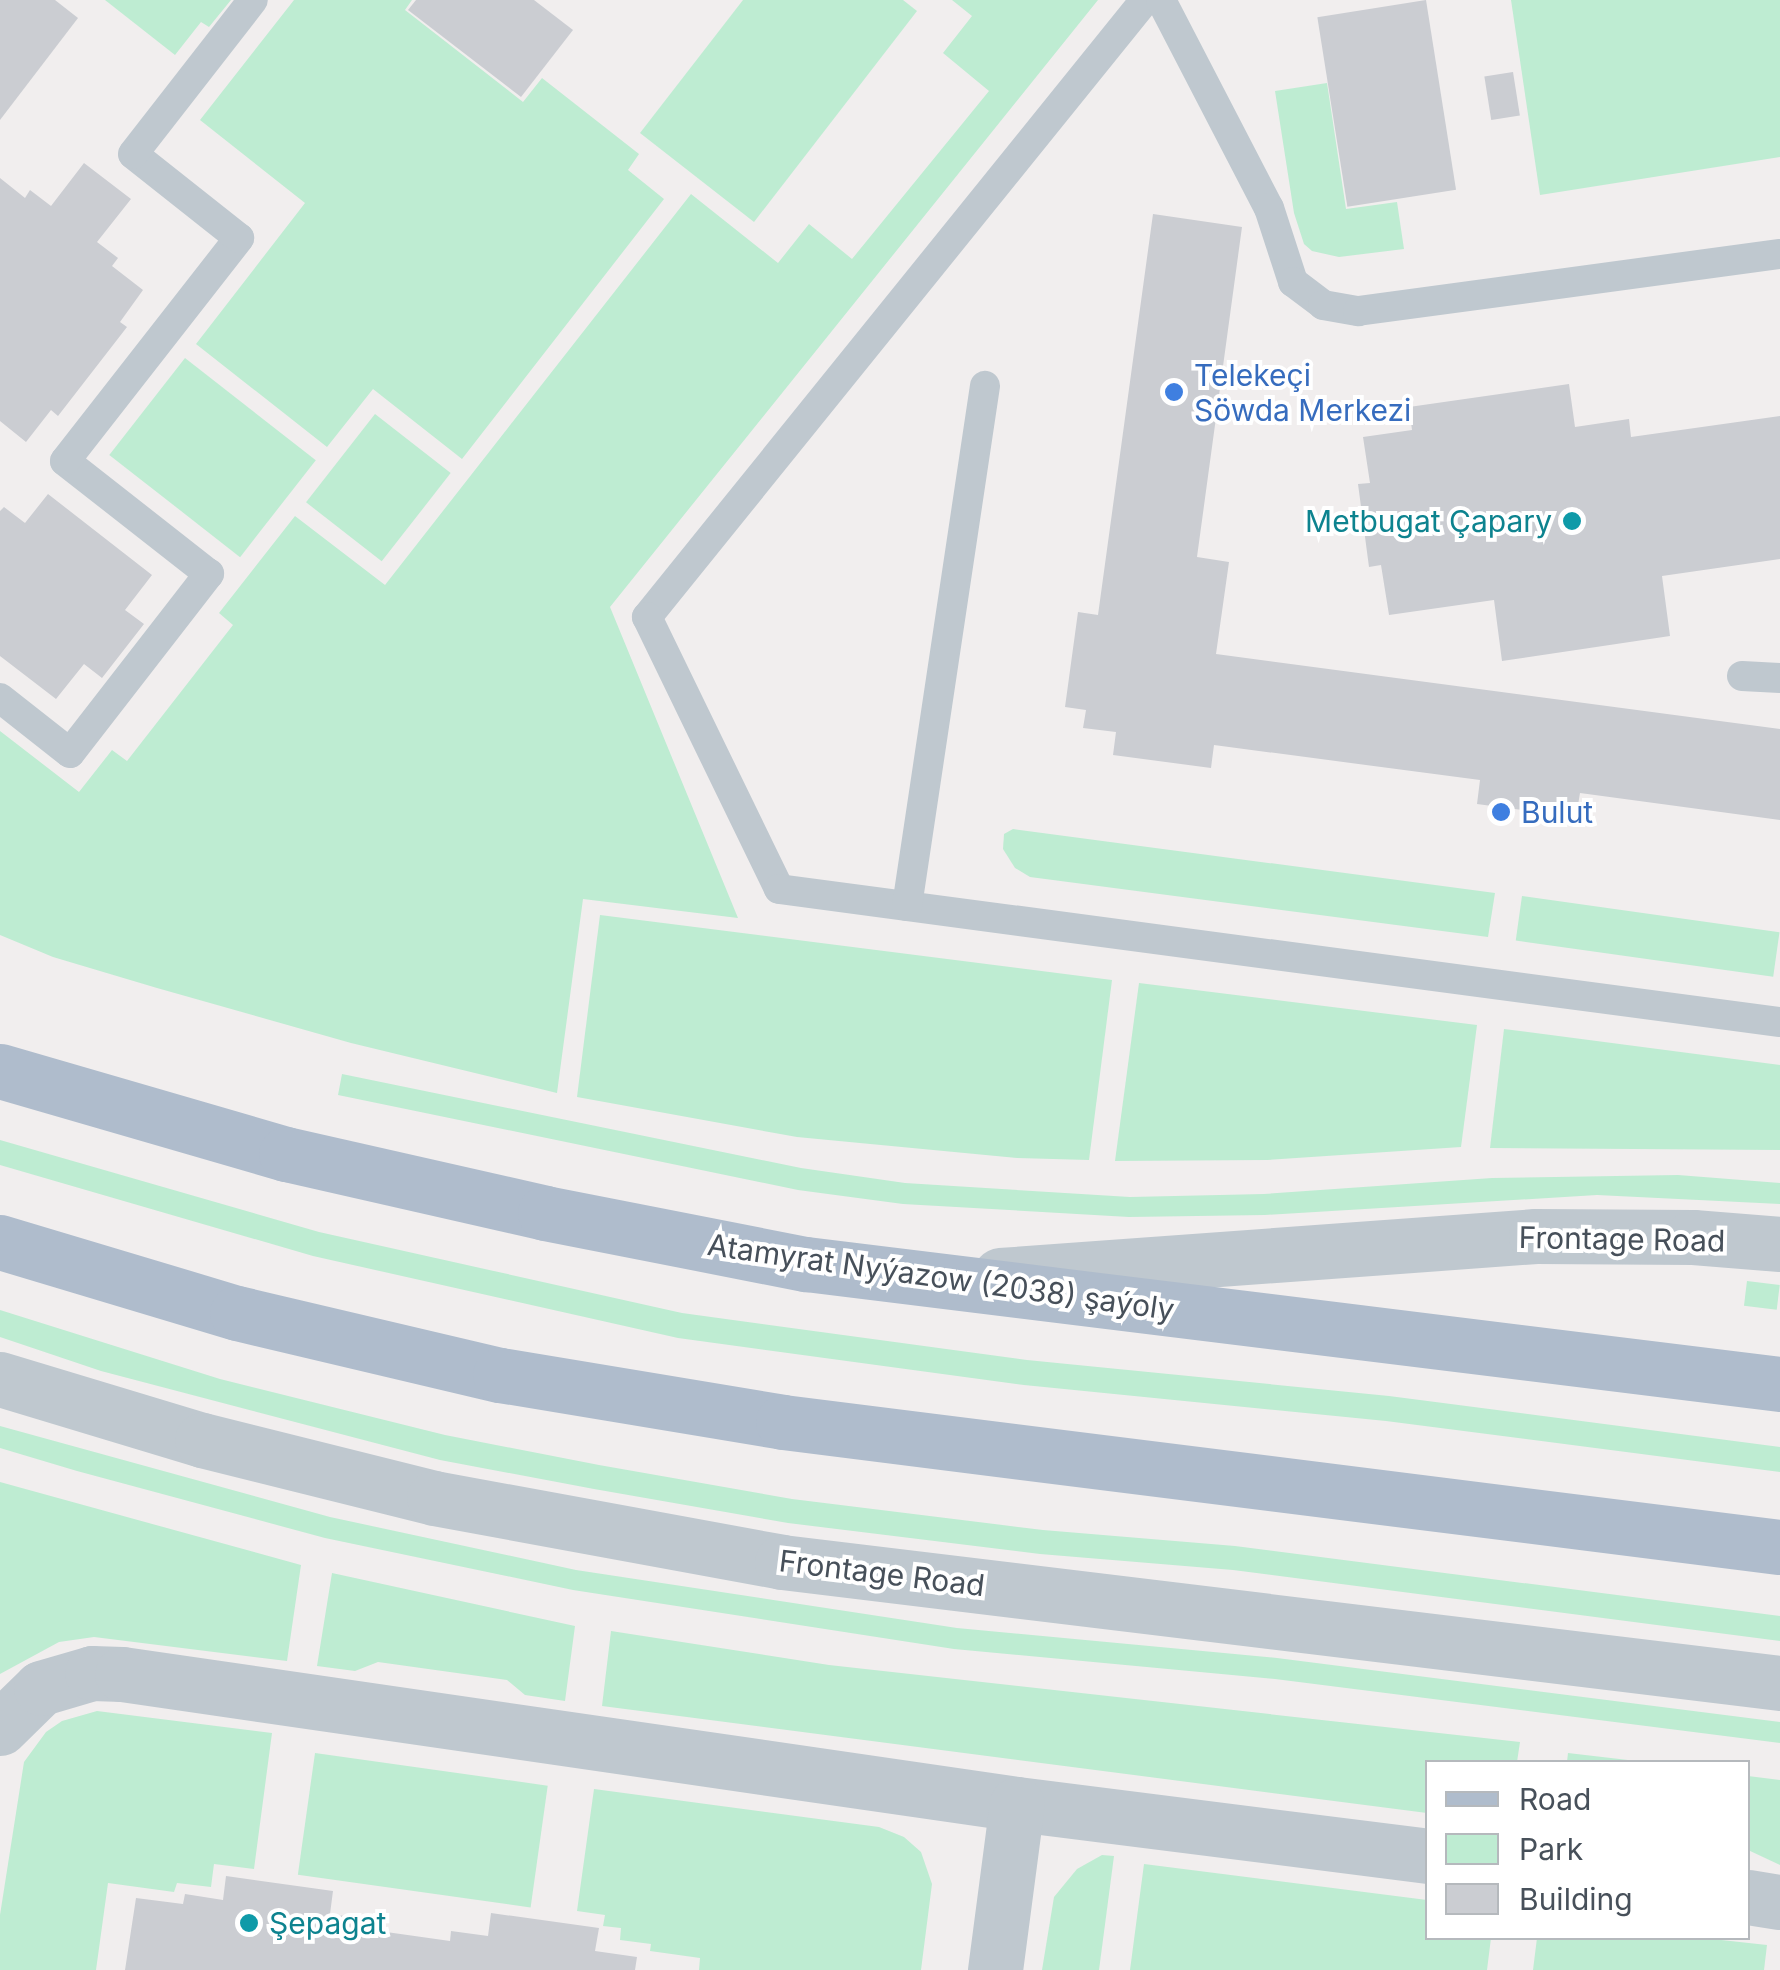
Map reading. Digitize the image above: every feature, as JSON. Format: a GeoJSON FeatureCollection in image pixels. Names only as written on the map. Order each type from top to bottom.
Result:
{"type":"FeatureCollection","features":[{"type":"Feature","properties":{"kind":"main road","name":"Atamyrat Nyýazow (2038) şaýoly"},"geometry":{"type":"LineString","coordinates":[[0,1071],[286,1154],[806,1264],[1780,1384]]}},
{"type":"Feature","properties":{"kind":"main road"},"geometry":{"type":"LineString","coordinates":[[0,1242],[238,1313],[500,1375],[782,1422],[1780,1547]]}},
{"type":"Feature","properties":{"kind":"street","name":"Frontage Road"},"geometry":{"type":"LineString","coordinates":[[924,1280],[1536,1236],[1693,1237],[1780,1244]]}},
{"type":"Feature","properties":{"kind":"street","name":"Frontage Road"},"geometry":{"type":"LineString","coordinates":[[0,1379],[202,1440],[434,1498],[782,1562],[1780,1683]]}},
{"type":"Feature","properties":{"kind":"street"},"geometry":{"type":"LineString","coordinates":[[0,1728],[20,1705],[53,1683],[92,1673],[122,1674],[1017,1804],[1425,1856]]}},
{"type":"Feature","properties":{"kind":"street"},"geometry":{"type":"LineString","coordinates":[[995,1970],[1017,1804]]}},
{"type":"Feature","properties":{"kind":"street"},"geometry":{"type":"LineString","coordinates":[[1750,1898],[1780,1902]]}},
{"type":"Feature","properties":{"kind":"lane"},"geometry":{"type":"LineString","coordinates":[[0,698],[70,753],[209,574],[65,462],[239,238],[133,154],[254,0]]}},
{"type":"Feature","properties":{"kind":"lane"},"geometry":{"type":"LineString","coordinates":[[1145,0],[647,617],[779,889],[1780,1022]]}},
{"type":"Feature","properties":{"kind":"lane"},"geometry":{"type":"LineString","coordinates":[[1161,0],[1269,208],[1294,282],[1323,306],[1358,311],[1780,254]]}},
{"type":"Feature","properties":{"kind":"lane"},"geometry":{"type":"LineString","coordinates":[[907,906],[985,386]]}},
{"type":"Feature","properties":{"kind":"lane"},"geometry":{"type":"LineString","coordinates":[[1742,676],[1780,678]]}},
{"type":"Feature","properties":{"kind":"green space"},"geometry":{"type":"Polygon","coordinates":[[[105,0],[231,0],[209,27],[201,22],[175,55],[105,0]]]}},
{"type":"Feature","properties":{"kind":"green space"},"geometry":{"type":"Polygon","coordinates":[[[294,0],[412,0],[405,10],[523,102],[542,78],[639,154],[628,170],[664,199],[462,459],[373,389],[327,447],[196,344],[305,203],[200,120],[294,0]]]}},
{"type":"Feature","properties":{"kind":"green space"},"geometry":{"type":"Polygon","coordinates":[[[743,0],[903,0],[917,11],[754,222],[640,133],[743,0]]]}},
{"type":"Feature","properties":{"kind":"green space"},"geometry":{"type":"Polygon","coordinates":[[[952,0],[1098,0],[610,607],[738,918],[583,899],[557,1093],[351,1043],[157,988],[53,957],[0,935],[0,731],[79,792],[112,750],[127,761],[233,625],[219,613],[295,516],[385,585],[691,194],[778,263],[809,224],[852,259],[989,91],[943,53],[972,16],[952,0]]]}},
{"type":"Feature","properties":{"kind":"green space"},"geometry":{"type":"Polygon","coordinates":[[[1511,0],[1780,0],[1780,157],[1540,195],[1511,0]]]}},
{"type":"Feature","properties":{"kind":"green space"},"geometry":{"type":"Polygon","coordinates":[[[1327,83],[1346,209],[1397,202],[1404,249],[1339,257],[1312,251],[1304,244],[1294,213],[1275,91],[1327,83]]]}},
{"type":"Feature","properties":{"kind":"green space"},"geometry":{"type":"Polygon","coordinates":[[[185,358],[316,460],[240,557],[109,455],[185,358]]]}},
{"type":"Feature","properties":{"kind":"green space"},"geometry":{"type":"Polygon","coordinates":[[[375,414],[451,473],[382,561],[306,502],[375,414]]]}},
{"type":"Feature","properties":{"kind":"green space"},"geometry":{"type":"Polygon","coordinates":[[[1013,829],[1495,893],[1488,937],[1030,877],[1015,868],[1003,849],[1004,834],[1013,829]]]}},
{"type":"Feature","properties":{"kind":"green space"},"geometry":{"type":"Polygon","coordinates":[[[1522,896],[1779,932],[1773,977],[1516,941],[1522,896]]]}},
{"type":"Feature","properties":{"kind":"green space"},"geometry":{"type":"Polygon","coordinates":[[[600,915],[1112,980],[1089,1160],[1017,1158],[797,1137],[577,1097],[600,915]]]}},
{"type":"Feature","properties":{"kind":"green space"},"geometry":{"type":"Polygon","coordinates":[[[1139,983],[1477,1025],[1461,1147],[1267,1160],[1115,1161],[1139,983]]]}},
{"type":"Feature","properties":{"kind":"green space"},"geometry":{"type":"Polygon","coordinates":[[[1504,1029],[1780,1065],[1780,1150],[1490,1148],[1504,1029]]]}},
{"type":"Feature","properties":{"kind":"green space"},"geometry":{"type":"Polygon","coordinates":[[[342,1074],[801,1168],[905,1183],[1130,1197],[1264,1194],[1492,1178],[1678,1175],[1780,1183],[1780,1204],[1597,1195],[1265,1215],[1129,1217],[903,1204],[798,1190],[338,1095],[342,1074]]]}},
{"type":"Feature","properties":{"kind":"green space"},"geometry":{"type":"Polygon","coordinates":[[[0,1140],[319,1232],[682,1313],[1027,1360],[1389,1396],[1780,1447],[1780,1472],[1386,1421],[1024,1385],[678,1338],[313,1256],[0,1165],[0,1140]]]}},
{"type":"Feature","properties":{"kind":"green space"},"geometry":{"type":"Polygon","coordinates":[[[1747,1281],[1780,1285],[1777,1310],[1744,1306],[1747,1281]]]}},
{"type":"Feature","properties":{"kind":"green space"},"geometry":{"type":"Polygon","coordinates":[[[0,1310],[220,1379],[445,1435],[599,1465],[792,1499],[1043,1530],[1235,1546],[1780,1616],[1780,1641],[1233,1570],[1040,1554],[788,1523],[594,1489],[440,1460],[101,1371],[0,1337],[0,1310]]]}},
{"type":"Feature","properties":{"kind":"green space"},"geometry":{"type":"Polygon","coordinates":[[[0,1426],[330,1517],[576,1570],[957,1628],[1277,1658],[1780,1722],[1780,1743],[1275,1679],[954,1649],[573,1590],[325,1538],[77,1471],[0,1448],[0,1426]]]}},
{"type":"Feature","properties":{"kind":"green space"},"geometry":{"type":"Polygon","coordinates":[[[0,1482],[301,1565],[287,1661],[94,1637],[59,1642],[0,1674],[0,1482]]]}},
{"type":"Feature","properties":{"kind":"green space"},"geometry":{"type":"Polygon","coordinates":[[[332,1573],[575,1626],[565,1701],[525,1695],[507,1680],[378,1662],[355,1671],[317,1666],[332,1573]]]}},
{"type":"Feature","properties":{"kind":"green space"},"geometry":{"type":"Polygon","coordinates":[[[611,1631],[829,1665],[1520,1742],[1517,1760],[1425,1760],[1425,1813],[602,1706],[611,1631]]]}},
{"type":"Feature","properties":{"kind":"green space"},"geometry":{"type":"Polygon","coordinates":[[[97,1711],[272,1733],[254,1869],[214,1864],[211,1887],[177,1883],[174,1892],[108,1883],[96,1970],[0,1970],[0,1915],[24,1762],[46,1732],[62,1721],[97,1711]]]}},
{"type":"Feature","properties":{"kind":"green space"},"geometry":{"type":"Polygon","coordinates":[[[315,1753],[548,1786],[531,1908],[298,1875],[315,1753]]]}},
{"type":"Feature","properties":{"kind":"green space"},"geometry":{"type":"Polygon","coordinates":[[[1568,1753],[1628,1760],[1567,1760],[1568,1753]]]}},
{"type":"Feature","properties":{"kind":"green space"},"geometry":{"type":"Polygon","coordinates":[[[1750,1776],[1780,1780],[1780,1865],[1750,1851],[1750,1776]]]}},
{"type":"Feature","properties":{"kind":"green space"},"geometry":{"type":"Polygon","coordinates":[[[594,1789],[879,1827],[904,1837],[921,1852],[932,1884],[921,1970],[699,1970],[700,1958],[650,1951],[651,1944],[620,1940],[621,1928],[603,1926],[605,1915],[577,1911],[594,1789]]]}},
{"type":"Feature","properties":{"kind":"green space"},"geometry":{"type":"Polygon","coordinates":[[[1102,1855],[1114,1856],[1099,1970],[1042,1970],[1054,1897],[1077,1869],[1102,1855]]]}},
{"type":"Feature","properties":{"kind":"green space"},"geometry":{"type":"Polygon","coordinates":[[[1144,1864],[1425,1900],[1425,1940],[1491,1940],[1487,1970],[1130,1970],[1144,1864]]]}},
{"type":"Feature","properties":{"kind":"green space"},"geometry":{"type":"Polygon","coordinates":[[[1537,1940],[1721,1940],[1767,1945],[1764,1970],[1533,1970],[1537,1940]]]}},
{"type":"Feature","properties":{"kind":"building"},"geometry":{"type":"Polygon","coordinates":[[[0,0],[55,0],[78,18],[0,120],[0,0]]]}},
{"type":"Feature","properties":{"kind":"building"},"geometry":{"type":"Polygon","coordinates":[[[416,0],[534,0],[573,30],[521,97],[408,10],[416,0]]]}},
{"type":"Feature","properties":{"kind":"building"},"geometry":{"type":"Polygon","coordinates":[[[1426,0],[1456,190],[1347,207],[1317,17],[1426,0]]]}},
{"type":"Feature","properties":{"kind":"building"},"geometry":{"type":"Polygon","coordinates":[[[1513,72],[1520,115],[1491,120],[1484,77],[1513,72]]]}},
{"type":"Feature","properties":{"kind":"building"},"geometry":{"type":"Polygon","coordinates":[[[84,163],[131,199],[97,242],[118,258],[112,266],[143,290],[120,322],[127,327],[58,416],[51,410],[26,442],[0,421],[0,178],[25,198],[30,190],[51,206],[84,163]]]}},
{"type":"Feature","properties":{"kind":"building","name":"Telekeçi Söwda Merkezi"},"geometry":{"type":"Polygon","coordinates":[[[1153,214],[1242,227],[1197,557],[1229,562],[1216,654],[1780,729],[1780,820],[1580,793],[1576,817],[1477,804],[1480,780],[1214,745],[1211,768],[1113,755],[1116,732],[1083,728],[1086,710],[1065,707],[1078,612],[1098,615],[1153,214]]]}},
{"type":"Feature","properties":{"kind":"building","name":"Metbugat Çapary"},"geometry":{"type":"Polygon","coordinates":[[[1569,384],[1575,427],[1629,419],[1631,437],[1780,416],[1780,559],[1662,576],[1670,636],[1502,661],[1494,600],[1389,615],[1381,565],[1369,567],[1358,484],[1370,483],[1363,437],[1412,430],[1409,407],[1569,384]]]}},
{"type":"Feature","properties":{"kind":"building"},"geometry":{"type":"Polygon","coordinates":[[[48,494],[152,575],[125,610],[144,624],[102,678],[84,664],[56,699],[0,656],[0,511],[4,507],[25,523],[48,494]]]}},
{"type":"Feature","properties":{"kind":"building","name":"Şepagat"},"geometry":{"type":"Polygon","coordinates":[[[226,1876],[333,1891],[330,1914],[366,1919],[365,1929],[450,1941],[451,1931],[488,1936],[491,1913],[599,1928],[595,1951],[637,1957],[635,1970],[125,1970],[136,1898],[183,1904],[185,1894],[223,1900],[226,1876]]]}},
{"type":"Feature","properties":{"kind":"place","name":"Telekeçi Söwda Merkezi"},"geometry":{"type":"Point","coordinates":[1174,392]}},
{"type":"Feature","properties":{"kind":"place","name":"Metbugat Çapary"},"geometry":{"type":"Point","coordinates":[1572,521]}},
{"type":"Feature","properties":{"kind":"place","name":"Bulut"},"geometry":{"type":"Point","coordinates":[1501,812]}},
{"type":"Feature","properties":{"kind":"place","name":"Şepagat"},"geometry":{"type":"Point","coordinates":[249,1923]}}]}
